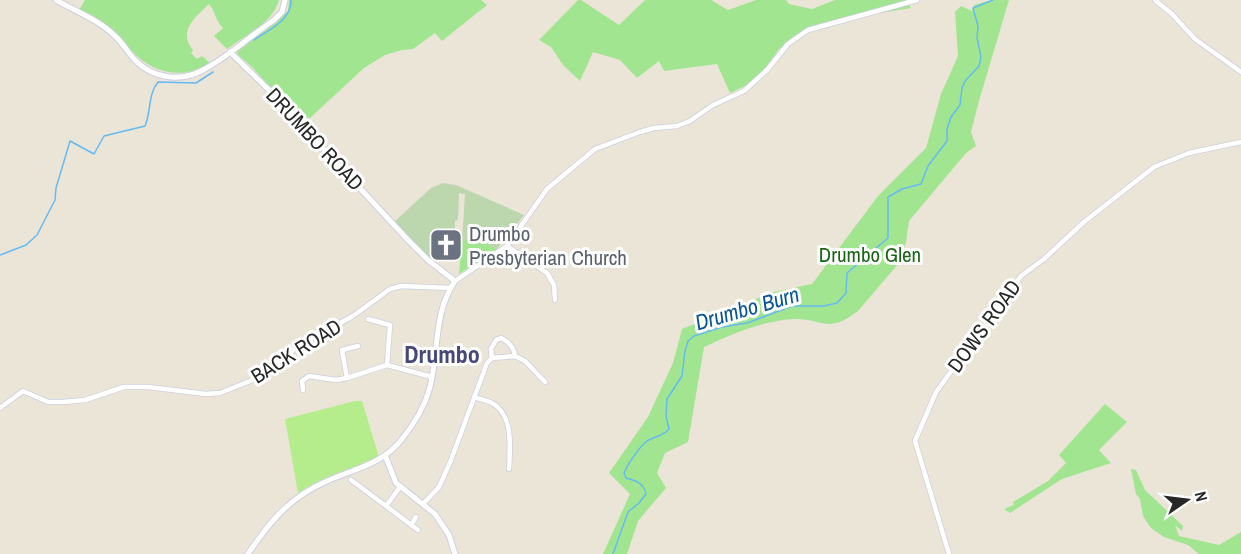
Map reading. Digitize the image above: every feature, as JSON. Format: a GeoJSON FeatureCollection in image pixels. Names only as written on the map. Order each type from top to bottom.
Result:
{"type":"FeatureCollection","features":[{"type":"Feature","properties":{"kind":"street"},"geometry":{"type":"LineString","coordinates":[[56,0],[116,36],[137,62],[156,75],[177,77],[189,76],[217,63],[274,20],[282,12],[285,0]]}},
{"type":"Feature","properties":{"kind":"street"},"geometry":{"type":"LineString","coordinates":[[248,554],[266,528],[288,504],[321,484],[359,470],[400,442],[428,395],[437,330],[450,288],[455,281],[507,246],[547,189],[595,149],[640,132],[677,126],[690,121],[713,105],[744,91],[767,70],[788,44],[808,30],[917,0]]}},
{"type":"Feature","properties":{"kind":"street"},"geometry":{"type":"LineString","coordinates":[[1155,0],[1172,14],[1195,39],[1241,72]]}},
{"type":"Feature","properties":{"kind":"street","name":"DRUMBO ROAD"},"geometry":{"type":"LineString","coordinates":[[230,52],[268,89],[406,239],[455,281]]}},
{"type":"Feature","properties":{"kind":"street","name":"DOWS ROAD"},"geometry":{"type":"LineString","coordinates":[[949,554],[915,441],[936,392],[1021,276],[1044,259],[1084,222],[1154,167],[1189,153],[1241,142]]}},
{"type":"Feature","properties":{"kind":"street"},"geometry":{"type":"LineString","coordinates":[[507,246],[547,273],[554,285],[555,300]]}},
{"type":"Feature","properties":{"kind":"street","name":"BACK ROAD"},"geometry":{"type":"LineString","coordinates":[[0,408],[23,391],[48,402],[85,400],[124,387],[148,387],[206,394],[220,393],[265,375],[299,345],[353,316],[390,289],[401,286],[450,288]]}},
{"type":"Feature","properties":{"kind":"street"},"geometry":{"type":"LineString","coordinates":[[368,319],[390,325],[387,365]]}},
{"type":"Feature","properties":{"kind":"street"},"geometry":{"type":"LineString","coordinates":[[492,358],[493,344],[501,338],[512,346],[515,356]]}},
{"type":"Feature","properties":{"kind":"street"},"geometry":{"type":"LineString","coordinates":[[347,378],[342,350],[358,346]]}},
{"type":"Feature","properties":{"kind":"street"},"geometry":{"type":"LineString","coordinates":[[423,504],[439,487],[486,363],[492,358],[515,356],[525,361],[545,382]]}},
{"type":"Feature","properties":{"kind":"street"},"geometry":{"type":"LineString","coordinates":[[303,390],[302,381],[309,376],[336,380],[387,365],[432,377]]}},
{"type":"Feature","properties":{"kind":"street"},"geometry":{"type":"LineString","coordinates":[[474,397],[492,403],[505,416],[510,439],[509,469]]}},
{"type":"Feature","properties":{"kind":"street"},"geometry":{"type":"LineString","coordinates":[[385,454],[392,476],[400,487],[435,514],[445,526],[455,554]]}},
{"type":"Feature","properties":{"kind":"street"},"geometry":{"type":"LineString","coordinates":[[509,458],[518,458]]}},
{"type":"Feature","properties":{"kind":"street"},"geometry":{"type":"LineString","coordinates":[[357,484],[362,477]]}},
{"type":"Feature","properties":{"kind":"street"},"geometry":{"type":"LineString","coordinates":[[351,480],[418,530]]}},
{"type":"Feature","properties":{"kind":"street"},"geometry":{"type":"LineString","coordinates":[[386,506],[400,487]]}},
{"type":"Feature","properties":{"kind":"street"},"geometry":{"type":"LineString","coordinates":[[411,525],[416,517]]}},
{"type":"Feature","properties":{"kind":"green space"},"geometry":{"type":"Polygon","coordinates":[[[85,0],[279,0],[265,22],[227,49],[214,36],[223,28],[209,4],[190,25],[187,37],[193,50],[191,53],[197,59],[202,56],[210,63],[200,69],[178,73],[158,69],[139,58],[120,36],[79,10],[85,0]]]}},
{"type":"Feature","properties":{"kind":"green space"},"geometry":{"type":"Polygon","coordinates":[[[289,0],[481,0],[487,5],[442,41],[435,33],[413,49],[385,55],[364,68],[310,118],[302,122],[237,52],[288,11],[289,0]]]}},
{"type":"Feature","properties":{"kind":"green space"},"geometry":{"type":"Polygon","coordinates":[[[578,0],[619,25],[645,0],[711,0],[728,10],[756,0],[786,0],[789,4],[812,9],[835,0],[905,0],[911,8],[853,18],[798,38],[794,36],[778,50],[766,69],[747,85],[730,93],[717,64],[664,71],[659,61],[637,78],[620,60],[593,52],[580,81],[563,65],[551,47],[539,40],[578,0]]]}},
{"type":"Feature","properties":{"kind":"green space","name":"Drumbo Glen"},"geometry":{"type":"Polygon","coordinates":[[[991,0],[1009,0],[971,132],[976,146],[966,153],[909,221],[906,242],[899,263],[858,311],[839,322],[825,324],[793,319],[770,322],[704,347],[688,442],[665,453],[657,473],[666,488],[638,521],[627,554],[603,554],[630,494],[609,473],[648,417],[673,363],[682,329],[773,292],[812,284],[878,196],[926,148],[941,94],[958,56],[955,12],[961,6],[972,11],[974,5],[991,0]]]}},
{"type":"Feature","properties":{"kind":"green space"},"geometry":{"type":"Polygon","coordinates":[[[443,183],[456,185],[524,215],[497,249],[475,238],[462,241],[465,194],[459,193],[455,233],[437,234],[435,264],[394,222],[431,188],[443,183]]]}},
{"type":"Feature","properties":{"kind":"green space"},"geometry":{"type":"Polygon","coordinates":[[[475,238],[497,249],[459,274],[462,241],[475,238]]]}},
{"type":"Feature","properties":{"kind":"green space"},"geometry":{"type":"Polygon","coordinates":[[[362,401],[379,457],[298,493],[285,419],[362,401]]]}},
{"type":"Feature","properties":{"kind":"green space"},"geometry":{"type":"Polygon","coordinates":[[[1105,404],[1127,422],[1099,450],[1111,463],[1062,479],[1010,513],[1004,509],[1014,505],[1013,502],[1048,481],[1066,463],[1059,455],[1105,404]]]}},
{"type":"Feature","properties":{"kind":"green space"},"geometry":{"type":"Polygon","coordinates":[[[1131,469],[1136,470],[1145,490],[1183,526],[1182,531],[1175,525],[1179,536],[1219,545],[1241,532],[1241,554],[1199,554],[1188,545],[1164,537],[1151,528],[1143,516],[1131,469]]]}},
{"type":"Feature","properties":{"kind":"waterway"},"geometry":{"type":"LineString","coordinates":[[254,40],[283,19],[288,13],[291,0]]}},
{"type":"Feature","properties":{"kind":"waterway","name":"Drumbo Burn"},"geometry":{"type":"LineString","coordinates":[[613,554],[628,512],[646,494],[641,485],[626,478],[624,473],[644,443],[664,434],[669,429],[666,416],[667,399],[682,376],[688,341],[694,336],[722,327],[747,323],[792,306],[824,306],[837,303],[846,293],[847,273],[888,238],[888,197],[902,189],[921,184],[928,166],[947,141],[947,129],[951,117],[960,105],[962,88],[965,81],[979,66],[981,57],[977,38],[978,26],[973,8],[993,0]]}},
{"type":"Feature","properties":{"kind":"waterway"},"geometry":{"type":"LineString","coordinates":[[0,255],[26,245],[37,235],[55,200],[56,188],[70,141],[94,154],[104,136],[145,126],[153,92],[158,82],[196,83],[213,72]]}},
{"type":"Feature","properties":{"kind":"place","name":"Drumbo Presbyterian Church"},"geometry":{"type":"Point","coordinates":[446,245]}},
{"type":"Feature","properties":{"kind":"district","name":"Drumbo"},"geometry":{"type":"Point","coordinates":[442,354]}}]}
